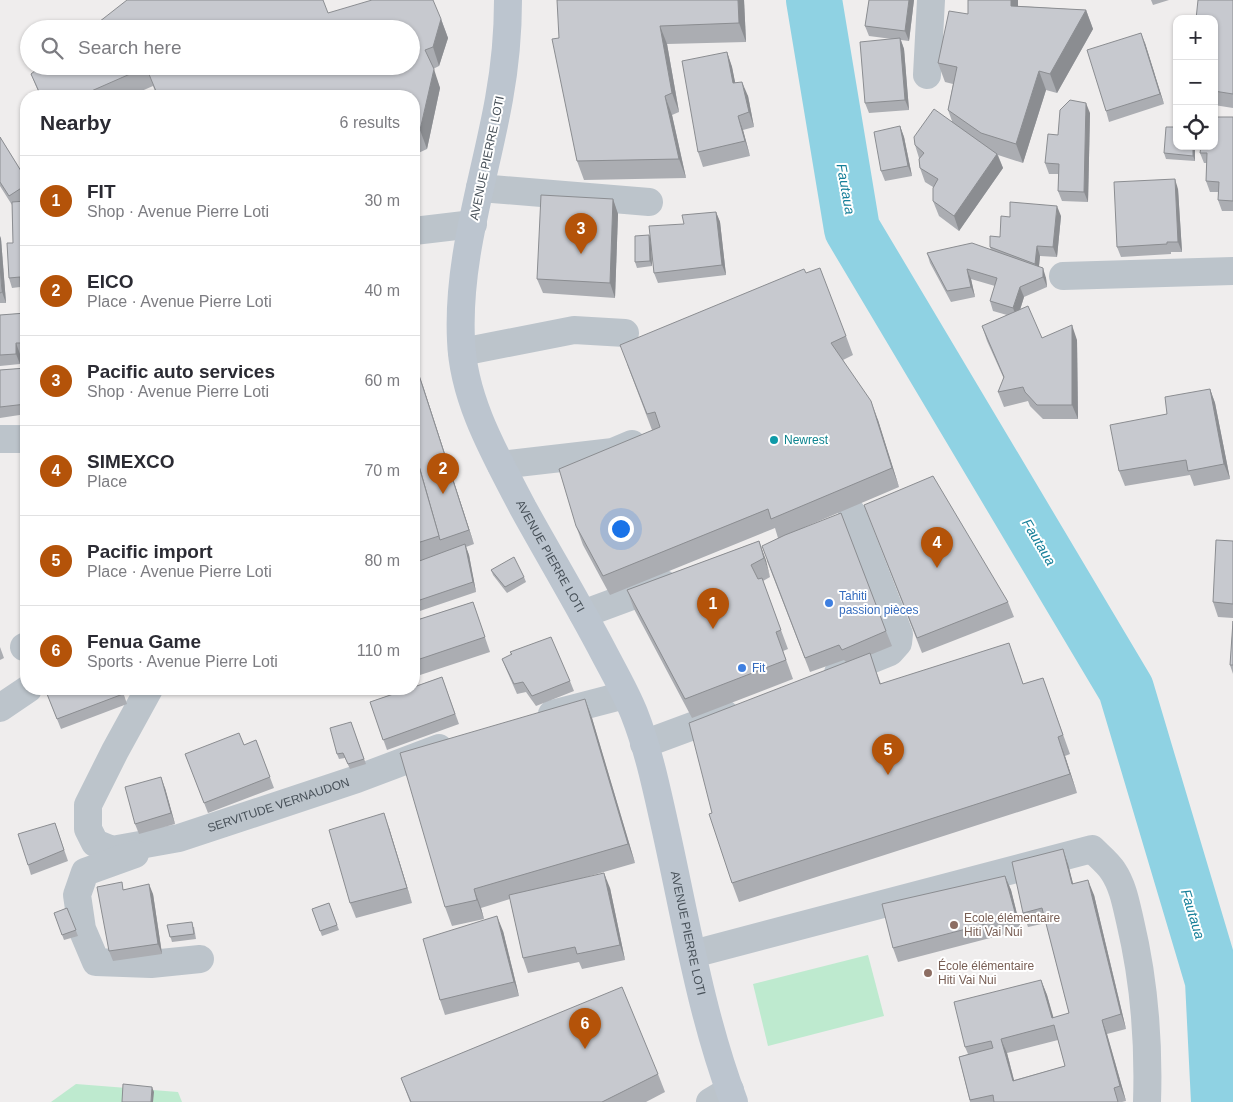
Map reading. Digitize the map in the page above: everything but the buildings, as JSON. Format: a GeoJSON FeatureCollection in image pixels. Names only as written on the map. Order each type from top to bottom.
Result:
{"type":"FeatureCollection","features":[{"type":"Feature","properties":{"kind":"main road","name":"AVENUE PIERRE LOTI"},"geometry":{"type":"LineString","coordinates":[[508,0],[508,32],[500,97],[469,242],[462,300],[461,341],[465,375],[472,401],[501,465],[548,554],[584,614],[634,712],[652,770],[692,954],[712,1032],[724,1098]]}},
{"type":"Feature","properties":{"kind":"street"},"geometry":{"type":"LineString","coordinates":[[927,75],[931,0]]}},
{"type":"Feature","properties":{"kind":"street"},"geometry":{"type":"LineString","coordinates":[[480,188],[649,202]]}},
{"type":"Feature","properties":{"kind":"street"},"geometry":{"type":"LineString","coordinates":[[420,230],[473,224]]}},
{"type":"Feature","properties":{"kind":"street"},"geometry":{"type":"LineString","coordinates":[[1062,276],[1233,271]]}},
{"type":"Feature","properties":{"kind":"street"},"geometry":{"type":"LineString","coordinates":[[462,352],[574,330],[625,334]]}},
{"type":"Feature","properties":{"kind":"street"},"geometry":{"type":"LineString","coordinates":[[501,465],[613,452],[650,437]]}},
{"type":"Feature","properties":{"kind":"street"},"geometry":{"type":"LineString","coordinates":[[0,439],[20,439]]}},
{"type":"Feature","properties":{"kind":"street"},"geometry":{"type":"LineString","coordinates":[[820,680],[890,652],[898,643],[899,634],[854,513]]}},
{"type":"Feature","properties":{"kind":"street"},"geometry":{"type":"LineString","coordinates":[[584,614],[686,576]]}},
{"type":"Feature","properties":{"kind":"street"},"geometry":{"type":"LineString","coordinates":[[0,708],[20,694]]}},
{"type":"Feature","properties":{"kind":"street","name":"SERVITUDE VERNAUDON"},"geometry":{"type":"LineString","coordinates":[[146,695],[88,805],[88,829],[95,843],[112,850],[179,838],[357,779],[465,740]]}},
{"type":"Feature","properties":{"kind":"street"},"geometry":{"type":"LineString","coordinates":[[526,720],[625,696]]}},
{"type":"Feature","properties":{"kind":"street"},"geometry":{"type":"LineString","coordinates":[[644,744],[746,707]]}},
{"type":"Feature","properties":{"kind":"street"},"geometry":{"type":"LineString","coordinates":[[179,838],[85,872],[77,894],[82,930],[96,962],[151,964],[200,959]]}},
{"type":"Feature","properties":{"kind":"street"},"geometry":{"type":"LineString","coordinates":[[692,954],[1092,849],[1113,870],[1123,891],[1136,944],[1145,1018],[1148,1064],[1147,1102]]}},
{"type":"Feature","properties":{"kind":"green space"},"geometry":{"type":"Polygon","coordinates":[[[868,955],[884,1016],[768,1046],[753,984],[868,955]]]}},
{"type":"Feature","properties":{"kind":"green space"},"geometry":{"type":"Polygon","coordinates":[[[76,1084],[178,1092],[182,1102],[51,1102],[76,1084]]]}},
{"type":"Feature","properties":{"kind":"waterway","name":"Fautaua"},"geometry":{"type":"LineString","coordinates":[[814,0],[852,229],[1126,689],[1213,981],[1219,1102]]}},
{"type":"Feature","properties":{"kind":"place","name":"Pacific auto services"},"geometry":{"type":"Point","coordinates":[581,254]}},
{"type":"Feature","properties":{"kind":"place","name":"Newrest"},"geometry":{"type":"Point","coordinates":[774,440]}},
{"type":"Feature","properties":{"kind":"place","name":"EICO"},"geometry":{"type":"Point","coordinates":[443,494]}},
{"type":"Feature","properties":{"kind":"place","name":"SIMEXCO"},"geometry":{"type":"Point","coordinates":[937,568]}},
{"type":"Feature","properties":{"kind":"place","name":"Tahiti passion pièces"},"geometry":{"type":"Point","coordinates":[829,603]}},
{"type":"Feature","properties":{"kind":"place","name":"FIT"},"geometry":{"type":"Point","coordinates":[713,629]}},
{"type":"Feature","properties":{"kind":"place","name":"Fit"},"geometry":{"type":"Point","coordinates":[742,668]}},
{"type":"Feature","properties":{"kind":"place","name":"Pacific import"},"geometry":{"type":"Point","coordinates":[888,775]}},
{"type":"Feature","properties":{"kind":"place","name":"Ecole élémentaire Hiti Vai Nui"},"geometry":{"type":"Point","coordinates":[954,925]}},
{"type":"Feature","properties":{"kind":"place","name":"École élémentaire Hiti Vai Nui"},"geometry":{"type":"Point","coordinates":[928,973]}},
{"type":"Feature","properties":{"kind":"place","name":"Fenua Game"},"geometry":{"type":"Point","coordinates":[585,1049]}}]}
